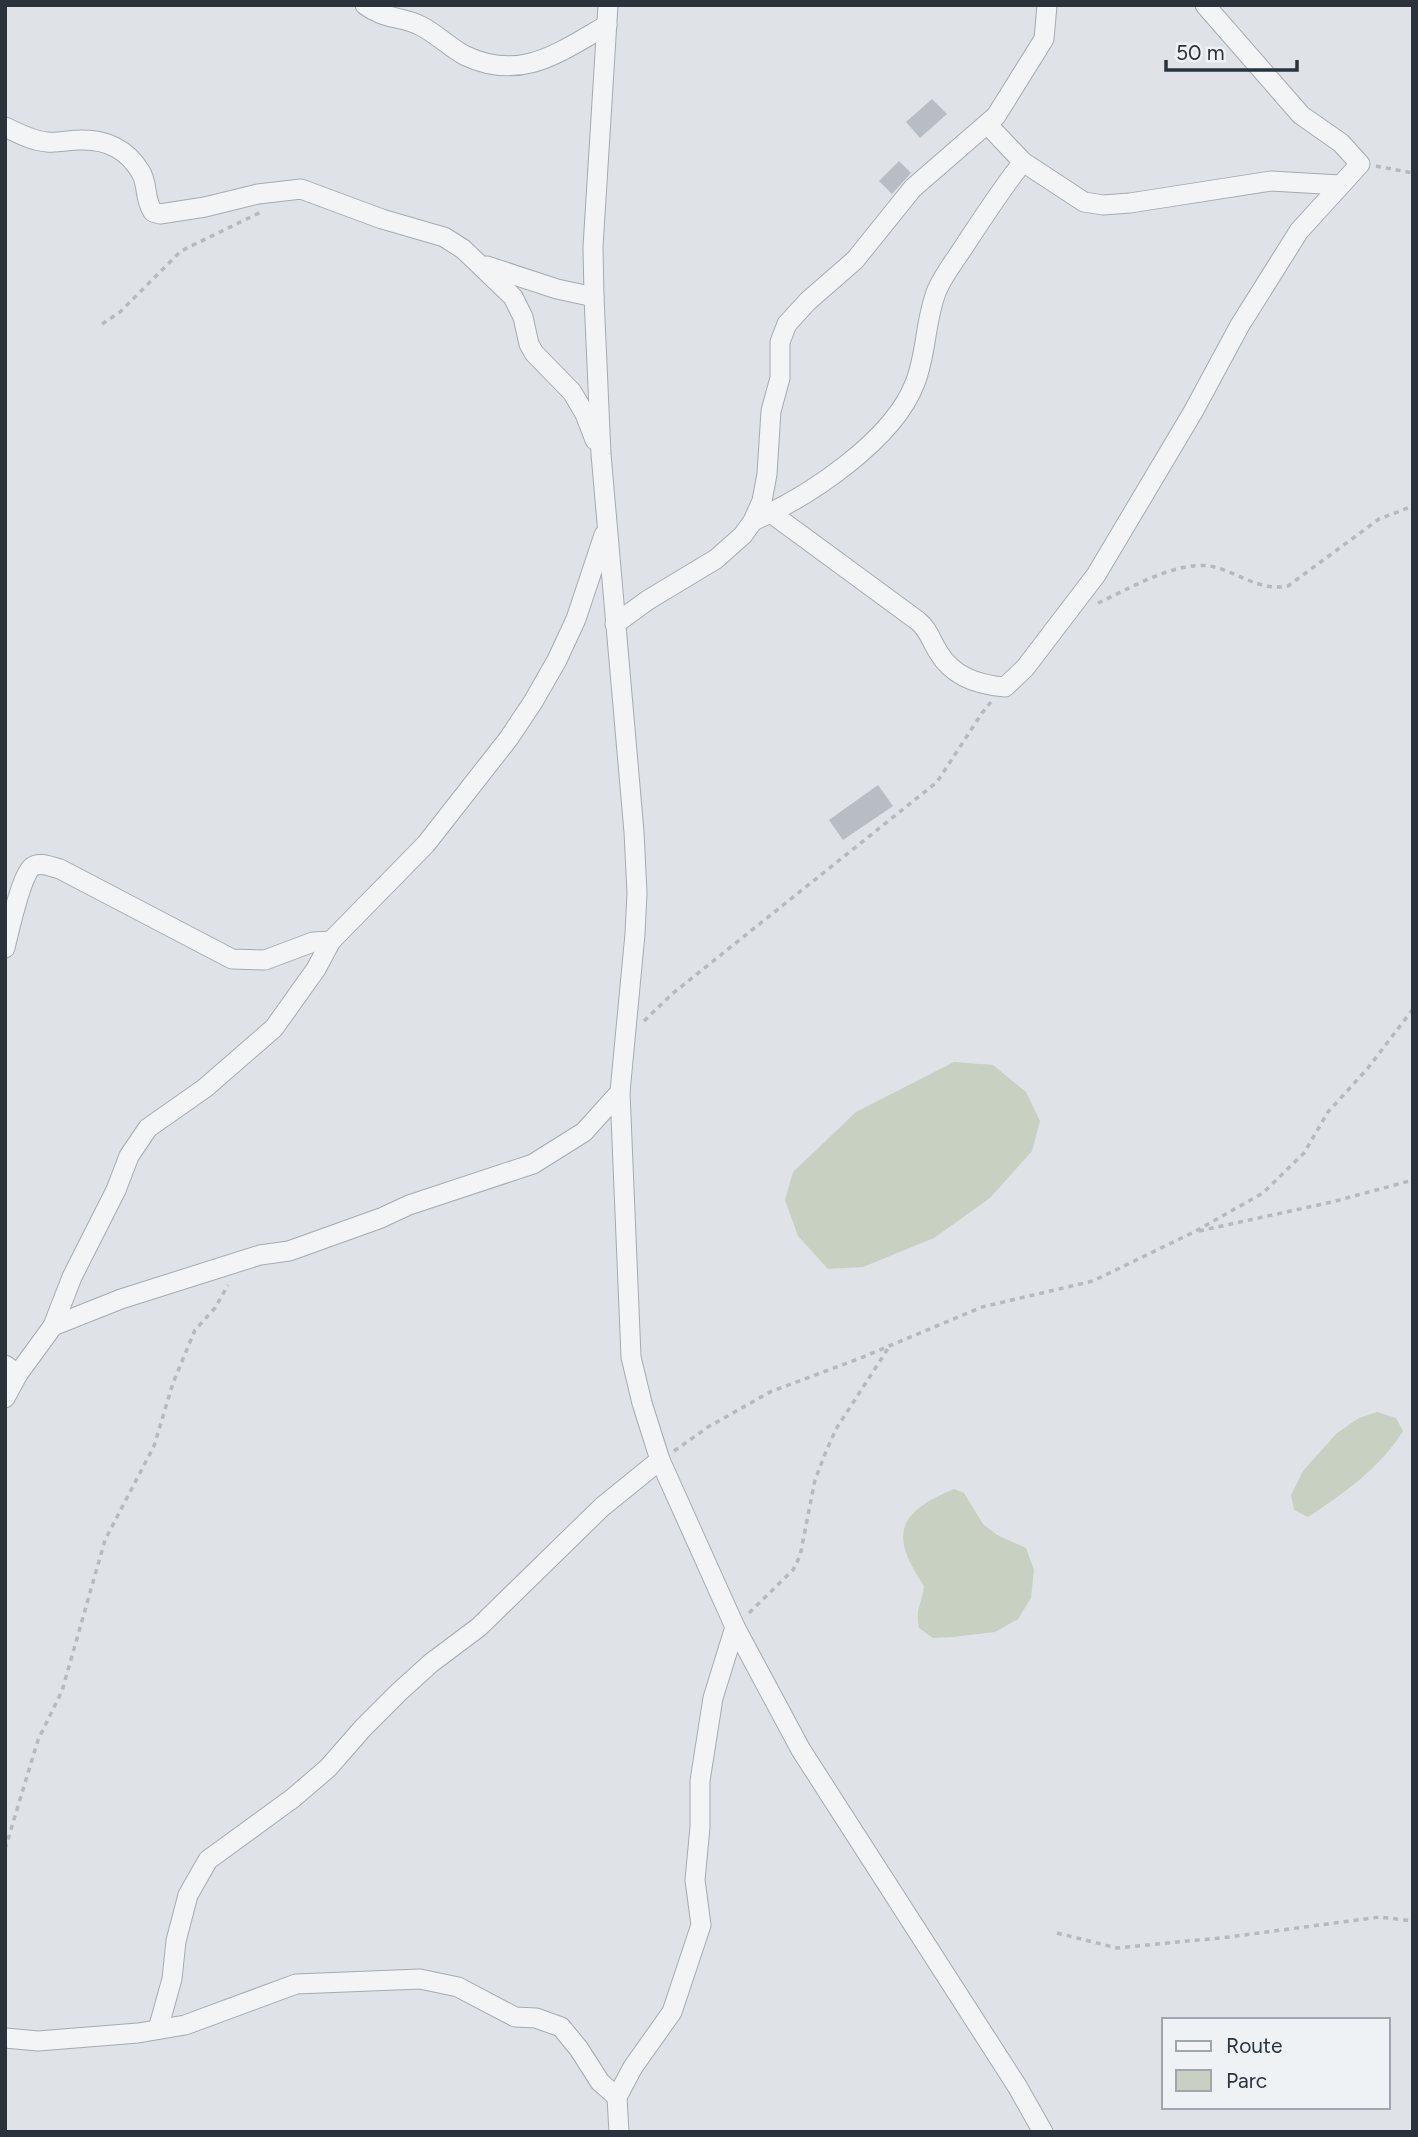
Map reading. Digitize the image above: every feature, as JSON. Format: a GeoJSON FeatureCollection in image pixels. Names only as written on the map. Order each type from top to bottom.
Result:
{"type":"FeatureCollection","features":[{"type":"Feature","properties":{"kind":"street"},"geometry":{"type":"LineString","coordinates":[[365,5],[386,18],[419,25],[468,57],[492,65],[515,67],[539,62],[607,15]]}},
{"type":"Feature","properties":{"kind":"street"},"geometry":{"type":"LineString","coordinates":[[615,624],[648,600],[716,559],[743,535],[762,501],[767,474],[771,411],[780,378],[780,342],[787,324],[808,301],[855,260],[913,188],[988,125],[1005,103],[1044,39],[1048,5]]}},
{"type":"Feature","properties":{"kind":"street"},"geometry":{"type":"LineString","coordinates":[[771,513],[927,628],[945,664],[958,674],[983,686],[1004,687],[1020,674],[1097,575],[1193,412],[1240,325],[1299,231],[1360,163],[1342,143],[1301,115],[1205,5]]}},
{"type":"Feature","properties":{"kind":"street"},"geometry":{"type":"LineString","coordinates":[[607,15],[593,247],[601,454],[637,893],[620,1092],[631,1357],[660,1460],[735,1627],[802,1750],[1017,2086],[1043,2132]]}},
{"type":"Feature","properties":{"kind":"street"},"geometry":{"type":"LineString","coordinates":[[988,125],[1023,162],[1084,202],[1103,205],[1129,203],[1271,181],[1340,185]]}},
{"type":"Feature","properties":{"kind":"street"},"geometry":{"type":"LineString","coordinates":[[5,127],[40,141],[90,140],[117,148],[127,154],[141,171],[146,198],[153,212],[160,214],[205,207],[258,194],[301,189],[382,219],[444,237],[463,249],[513,297],[523,317],[534,353],[572,392],[585,414],[601,454]]}},
{"type":"Feature","properties":{"kind":"street"},"geometry":{"type":"LineString","coordinates":[[752,521],[771,513],[839,470],[866,448],[898,414],[912,391],[920,369],[938,288],[1005,184],[1023,162]]}},
{"type":"Feature","properties":{"kind":"street"},"geometry":{"type":"LineString","coordinates":[[476,262],[557,289],[594,297]]}},
{"type":"Feature","properties":{"kind":"street"},"geometry":{"type":"LineString","coordinates":[[5,1398],[12,1369],[53,1326],[72,1277],[130,1156],[148,1128],[205,1088],[274,1028],[316,969],[331,941],[426,844],[527,711],[576,619],[607,527]]}},
{"type":"Feature","properties":{"kind":"street"},"geometry":{"type":"LineString","coordinates":[[5,948],[28,871],[41,864],[72,875],[232,960],[265,960],[313,943],[331,941]]}},
{"type":"Feature","properties":{"kind":"street"},"geometry":{"type":"LineString","coordinates":[[53,1326],[121,1298],[260,1255],[289,1251],[381,1218],[409,1205],[533,1164],[584,1132],[620,1092]]}},
{"type":"Feature","properties":{"kind":"street"},"geometry":{"type":"LineString","coordinates":[[158,2029],[172,1979],[176,1941],[188,1895],[208,1860],[328,1768],[399,1692],[431,1663],[479,1627],[602,1507],[660,1460]]}},
{"type":"Feature","properties":{"kind":"street"},"geometry":{"type":"LineString","coordinates":[[619,2132],[617,2097],[633,2067],[672,2012],[701,1925],[695,1880],[700,1827],[700,1781],[713,1698],[735,1627]]}},
{"type":"Feature","properties":{"kind":"street"},"geometry":{"type":"LineString","coordinates":[[5,2038],[38,2041],[83,2039],[158,2029],[185,2025],[296,1984],[420,1979],[458,1987],[514,2017],[537,2018],[561,2027],[600,2082],[617,2097]]}},
{"type":"Feature","properties":{"kind":"path"},"geometry":{"type":"LineString","coordinates":[[1360,163],[1413,173]]}},
{"type":"Feature","properties":{"kind":"path"},"geometry":{"type":"LineString","coordinates":[[102,324],[120,312],[181,251],[257,216],[267,208]]}},
{"type":"Feature","properties":{"kind":"path"},"geometry":{"type":"LineString","coordinates":[[1063,619],[1171,571],[1196,565],[1212,566],[1274,589],[1287,586],[1379,519],[1413,506]]}},
{"type":"Feature","properties":{"kind":"path"},"geometry":{"type":"LineString","coordinates":[[623,1042],[672,994],[937,782],[982,713],[1004,687]]}},
{"type":"Feature","properties":{"kind":"path"},"geometry":{"type":"LineString","coordinates":[[660,1460],[708,1427],[769,1392],[982,1307],[1093,1281],[1194,1232],[1263,1193],[1304,1153],[1328,1112],[1368,1068],[1413,1009]]}},
{"type":"Feature","properties":{"kind":"path"},"geometry":{"type":"LineString","coordinates":[[1194,1232],[1332,1202],[1413,1180]]}},
{"type":"Feature","properties":{"kind":"path"},"geometry":{"type":"LineString","coordinates":[[5,1849],[38,1740],[62,1691],[104,1540],[154,1446],[173,1382],[195,1331],[215,1308],[241,1262]]}},
{"type":"Feature","properties":{"kind":"path"},"geometry":{"type":"LineString","coordinates":[[735,1627],[793,1570],[800,1556],[815,1480],[825,1454],[836,1429],[890,1345]]}},
{"type":"Feature","properties":{"kind":"path"},"geometry":{"type":"LineString","coordinates":[[1057,1933],[1117,1948],[1229,1937],[1380,1917],[1413,1921]]}},
{"type":"Feature","properties":{"kind":"green space"},"geometry":{"type":"Polygon","coordinates":[[[954,1062],[993,1065],[1026,1092],[1040,1121],[1032,1151],[990,1198],[934,1238],[863,1267],[828,1269],[798,1236],[785,1200],[793,1172],[856,1112],[954,1062]]]}},
{"type":"Feature","properties":{"kind":"green space"},"geometry":{"type":"Polygon","coordinates":[[[1377,1412],[1396,1418],[1403,1431],[1384,1457],[1348,1489],[1308,1517],[1294,1510],[1291,1495],[1303,1471],[1337,1433],[1359,1418],[1377,1412]]]}},
{"type":"Feature","properties":{"kind":"green space"},"geometry":{"type":"Polygon","coordinates":[[[954,1489],[964,1493],[983,1524],[997,1535],[1026,1548],[1034,1570],[1031,1598],[1018,1619],[995,1632],[933,1638],[919,1628],[918,1610],[924,1586],[906,1553],[904,1528],[920,1507],[954,1489]]]}},
{"type":"Feature","properties":{"kind":"building"},"geometry":{"type":"Polygon","coordinates":[[[932,99],[947,114],[920,138],[906,122],[932,99]]]}},
{"type":"Feature","properties":{"kind":"building"},"geometry":{"type":"Polygon","coordinates":[[[899,161],[911,173],[892,194],[879,181],[899,161]]]}},
{"type":"Feature","properties":{"kind":"building"},"geometry":{"type":"Polygon","coordinates":[[[878,785],[893,806],[843,840],[829,820],[878,785]]]}}]}
